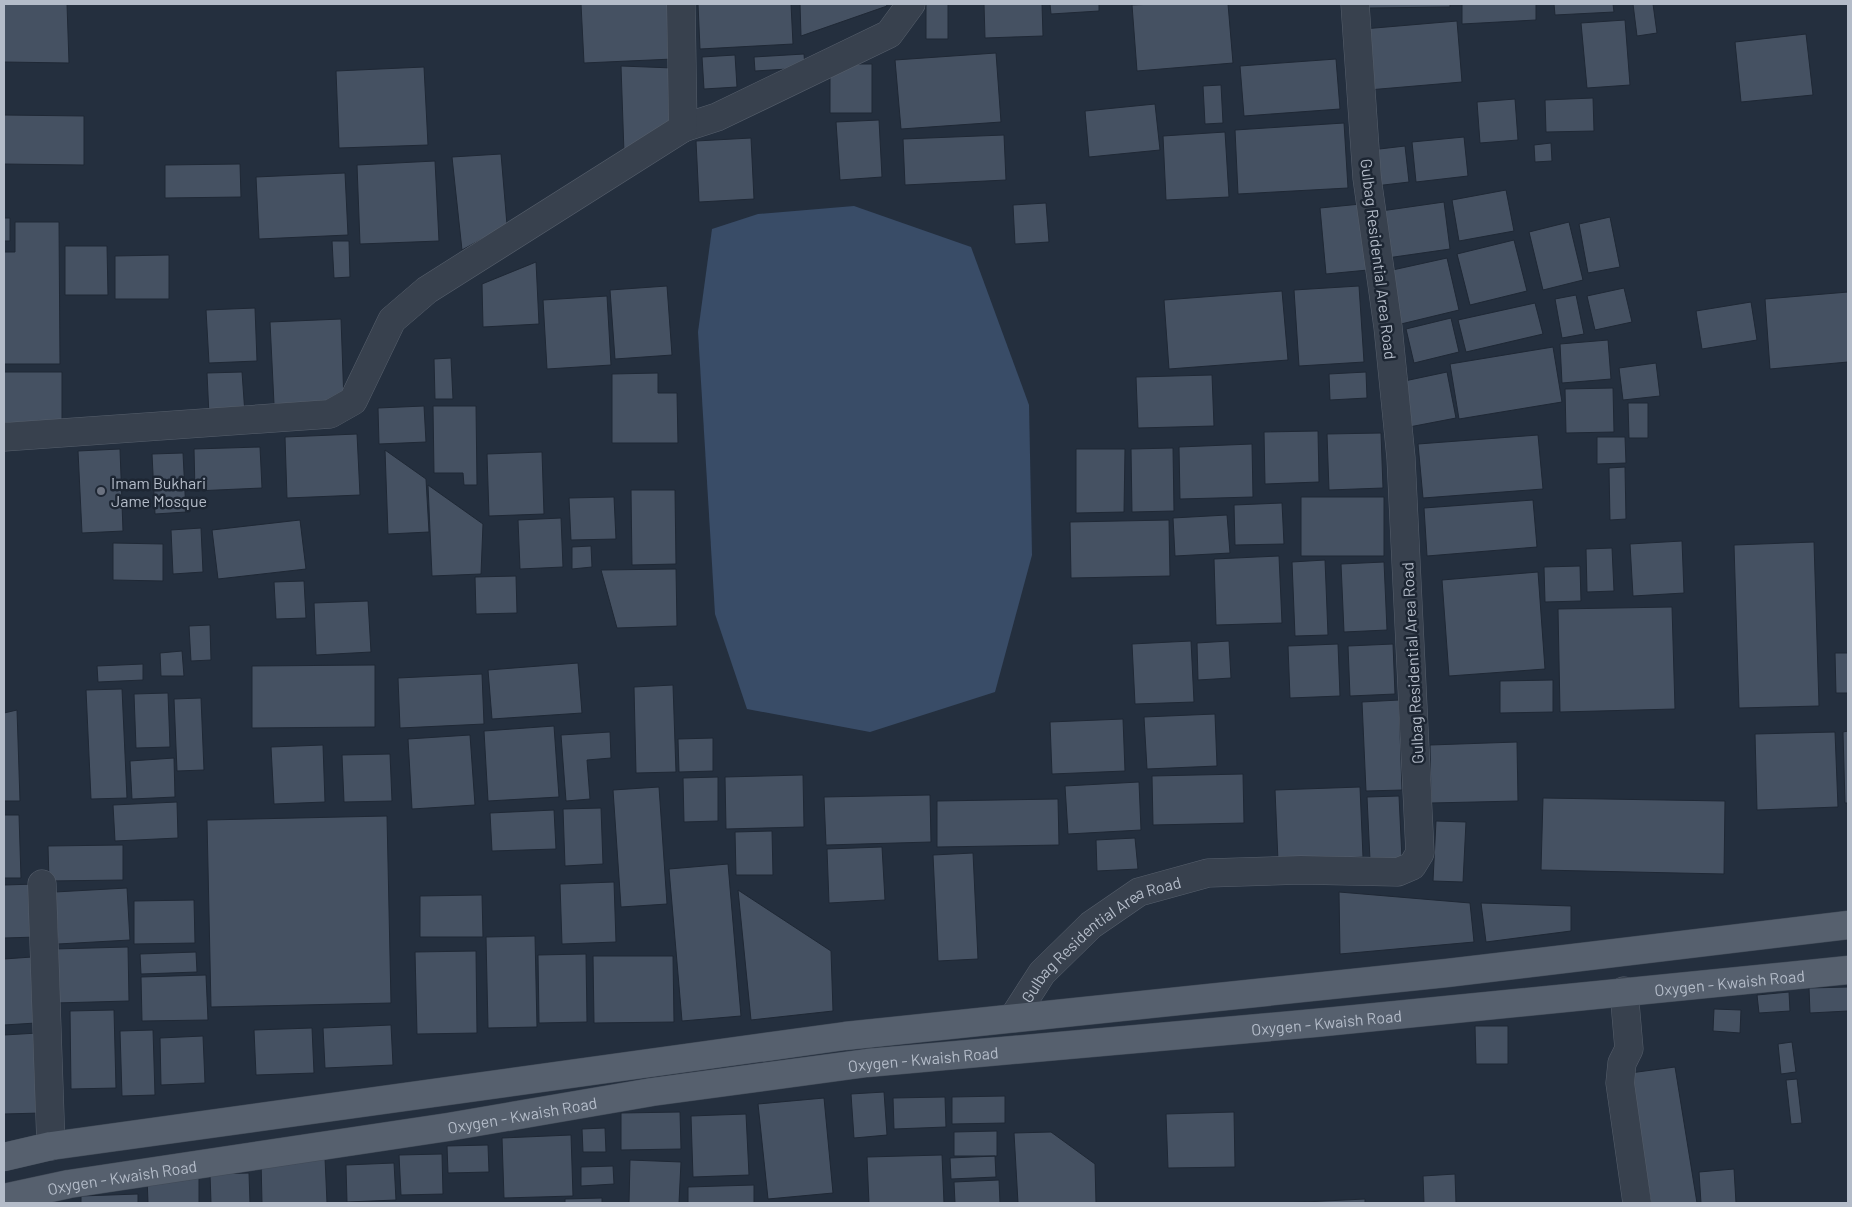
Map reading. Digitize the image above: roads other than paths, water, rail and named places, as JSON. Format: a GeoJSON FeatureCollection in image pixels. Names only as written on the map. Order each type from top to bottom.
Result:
{"type":"FeatureCollection","features":[{"type":"Feature","properties":{"kind":"main road","name":"Oxygen - Kwaish Road"},"geometry":{"type":"LineString","coordinates":[[4,1157],[50,1146],[845,1036],[1437,974],[1848,925]]}},
{"type":"Feature","properties":{"kind":"main road","name":"Oxygen - Kwaish Road"},"geometry":{"type":"LineString","coordinates":[[4,1198],[69,1184],[448,1127],[652,1092],[868,1063],[1315,1023],[1848,970]]}},
{"type":"Feature","properties":{"kind":"street"},"geometry":{"type":"LineString","coordinates":[[681,4],[683,128]]}},
{"type":"Feature","properties":{"kind":"street"},"geometry":{"type":"LineString","coordinates":[[4,438],[330,414],[353,401],[392,320],[427,290],[683,128],[717,117],[889,34],[911,4]]}},
{"type":"Feature","properties":{"kind":"street","name":"Gulbag Residential Area Road"},"geometry":{"type":"LineString","coordinates":[[1013,1018],[1042,973],[1091,925],[1139,892],[1208,874],[1301,870],[1398,872],[1412,866],[1420,853],[1401,458],[1388,326],[1367,178],[1354,4]]}},
{"type":"Feature","properties":{"kind":"street"},"geometry":{"type":"LineString","coordinates":[[42,884],[50,1146]]}},
{"type":"Feature","properties":{"kind":"street"},"geometry":{"type":"LineString","coordinates":[[1624,991],[1628,1049],[1622,1063],[1620,1083],[1637,1203]]}},
{"type":"Feature","properties":{"kind":"water"},"geometry":{"type":"Polygon","coordinates":[[[854,206],[971,247],[1029,405],[1032,555],[995,692],[870,732],[747,709],[715,614],[698,332],[712,229],[758,214],[854,206]]]}},
{"type":"Feature","properties":{"kind":"place","name":"Imam Bukhari Jame Mosque"},"geometry":{"type":"Point","coordinates":[101,491]}}]}
